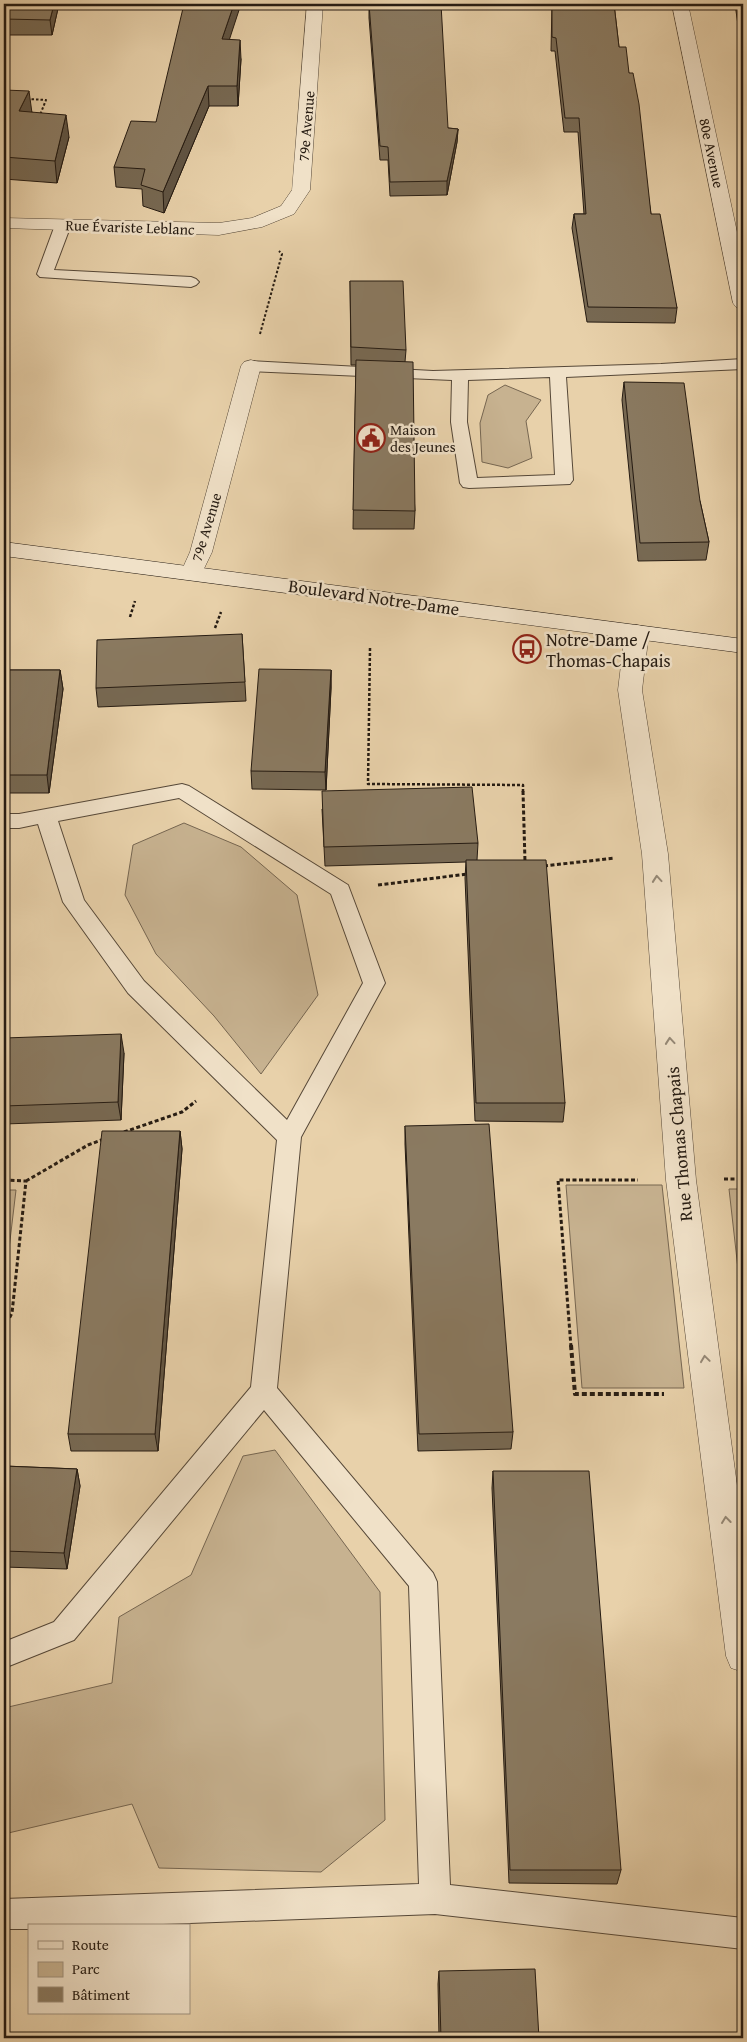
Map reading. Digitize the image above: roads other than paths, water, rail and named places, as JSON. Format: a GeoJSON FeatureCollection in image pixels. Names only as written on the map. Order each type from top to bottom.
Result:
{"type":"FeatureCollection","features":[{"type":"Feature","properties":{"kind":"street","name":"79e Avenue"},"geometry":{"type":"LineString","coordinates":[[256,223],[288,210],[301,190],[315,4]]}},
{"type":"Feature","properties":{"kind":"street","name":"80e Avenue"},"geometry":{"type":"LineString","coordinates":[[680,4],[743,303]]}},
{"type":"Feature","properties":{"kind":"street","name":"Rue Évariste Leblanc"},"geometry":{"type":"LineString","coordinates":[[4,223],[219,229],[256,223]]}},
{"type":"Feature","properties":{"kind":"street","name":"79e Avenue"},"geometry":{"type":"LineString","coordinates":[[192,572],[201,552],[251,366]]}},
{"type":"Feature","properties":{"kind":"street","name":"Boulevard Notre-Dame"},"geometry":{"type":"LineString","coordinates":[[4,549],[192,572],[743,646]]}},
{"type":"Feature","properties":{"kind":"street","name":"Rue Thomas Chapais"},"geometry":{"type":"LineString","coordinates":[[637,632],[630,690],[655,854],[681,1180],[743,1656]]}},
{"type":"Feature","properties":{"kind":"lane"},"geometry":{"type":"LineString","coordinates":[[63,225],[45,274],[191,282]]}},
{"type":"Feature","properties":{"kind":"lane"},"geometry":{"type":"LineString","coordinates":[[251,366],[433,376],[743,364]]}},
{"type":"Feature","properties":{"kind":"lane"},"geometry":{"type":"LineString","coordinates":[[460,375],[458,422],[469,483],[564,480],[558,372]]}},
{"type":"Feature","properties":{"kind":"lane"},"geometry":{"type":"LineString","coordinates":[[4,821],[19,821],[182,791],[340,890],[374,983],[289,1137],[264,1390],[64,1631],[4,1655]]}},
{"type":"Feature","properties":{"kind":"lane"},"geometry":{"type":"LineString","coordinates":[[46,816],[74,902],[136,987],[289,1137]]}},
{"type":"Feature","properties":{"kind":"lane"},"geometry":{"type":"LineString","coordinates":[[264,1390],[423,1582],[435,1899]]}},
{"type":"Feature","properties":{"kind":"lane"},"geometry":{"type":"LineString","coordinates":[[4,1914],[435,1899],[743,1934]]}},
{"type":"Feature","properties":{"kind":"place","name":"Maison des Jeunes"},"geometry":{"type":"Point","coordinates":[371,438]}},
{"type":"Feature","properties":{"kind":"place","name":"Notre-Dame / Thomas-Chapais"},"geometry":{"type":"Point","coordinates":[527,649]}}]}
